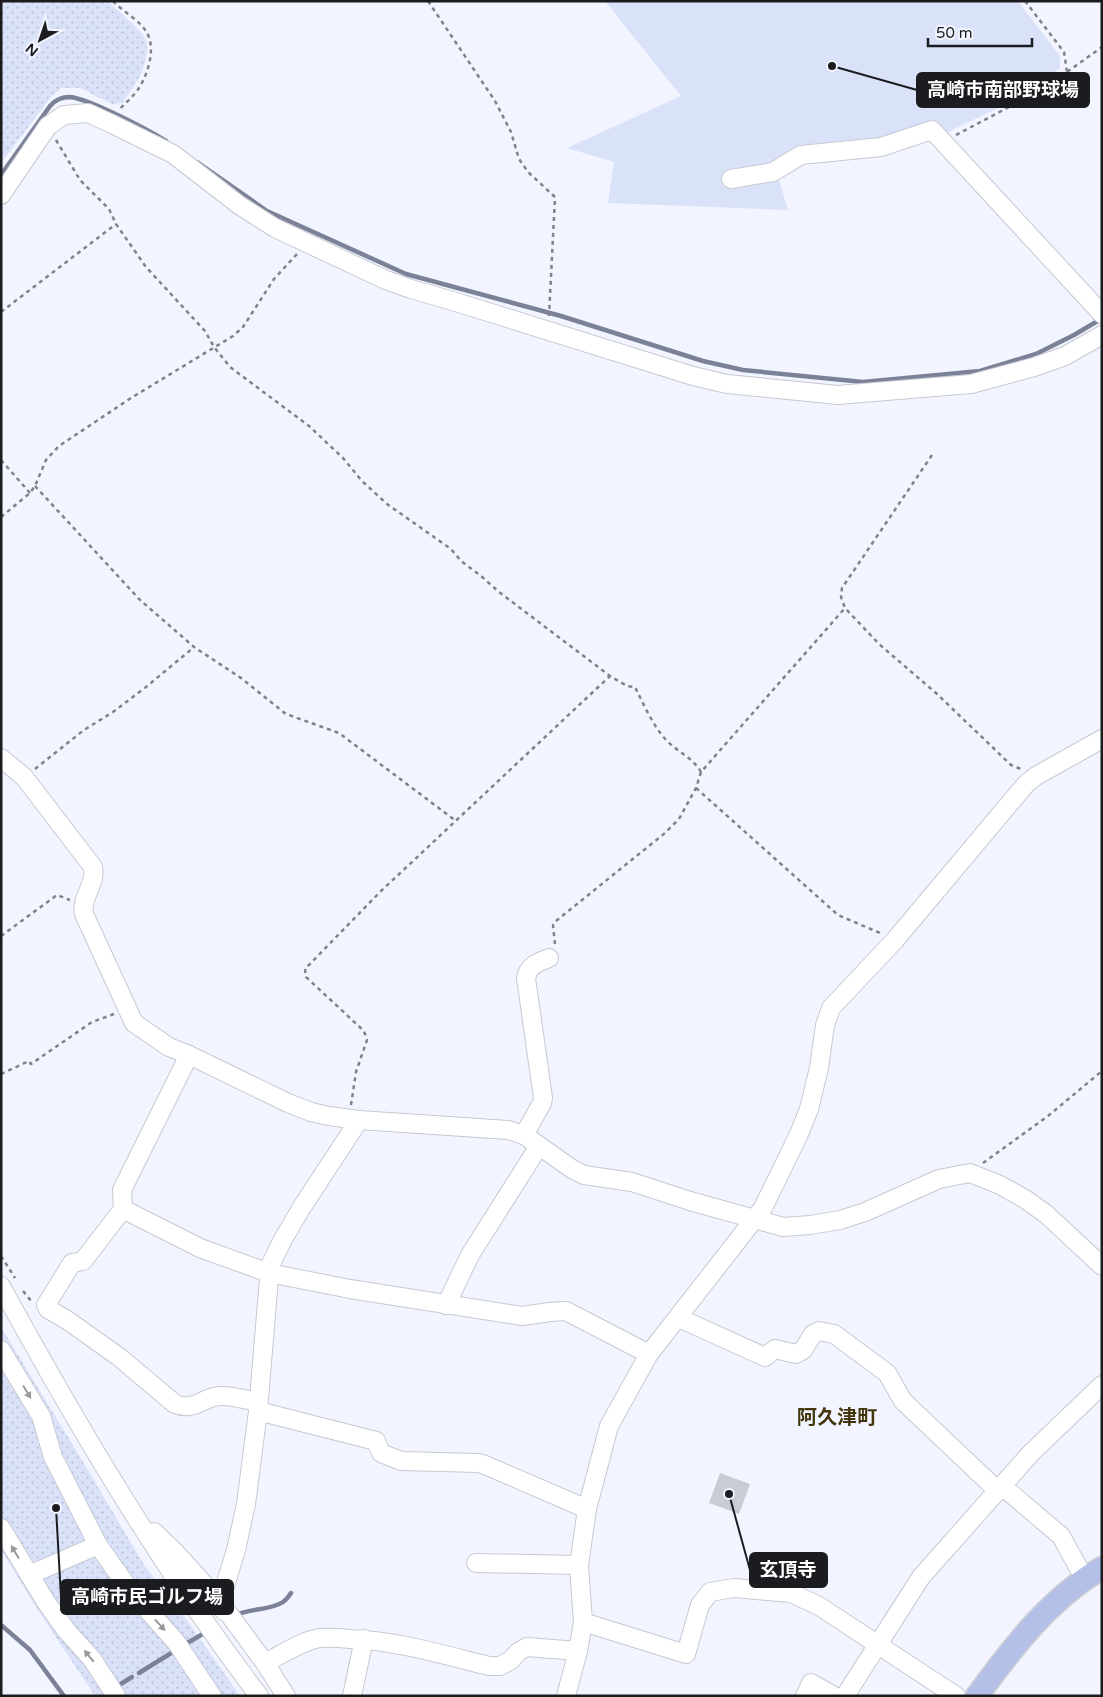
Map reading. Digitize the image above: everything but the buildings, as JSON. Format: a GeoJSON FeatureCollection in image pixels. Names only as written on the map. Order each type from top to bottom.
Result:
{"type":"FeatureCollection","features":[{"type":"Feature","properties":{"kind":"main road"},"geometry":{"type":"LineString","coordinates":[[977,1696],[1013,1647],[1050,1608],[1093,1573]]}},
{"type":"Feature","properties":{"kind":"street"},"geometry":{"type":"LineString","coordinates":[[1,195],[48,126],[59,117],[71,113],[88,114],[173,154],[260,219],[306,243],[411,289],[693,376],[727,384],[838,395],[971,384],[1065,356],[1102,335]]}},
{"type":"Feature","properties":{"kind":"street"},"geometry":{"type":"LineString","coordinates":[[731,179],[772,172],[801,154],[881,147],[932,130],[1102,314]]}},
{"type":"Feature","properties":{"kind":"street"},"geometry":{"type":"LineString","coordinates":[[566,1696],[578,1651],[583,1622],[579,1565],[587,1508],[610,1426],[649,1354],[763,1208],[809,1109],[825,1025],[831,1008],[895,940],[1016,794],[1036,776],[1102,739]]}},
{"type":"Feature","properties":{"kind":"street"},"geometry":{"type":"LineString","coordinates":[[1,758],[24,777],[93,868],[93,878],[84,904],[84,914],[134,1022],[169,1048],[189,1055],[288,1103],[311,1112],[354,1119],[508,1130],[524,1135],[584,1175],[632,1182],[690,1201],[783,1227],[840,1220],[865,1212],[939,1179],[970,1173],[1000,1185],[1025,1199],[1046,1214],[1102,1266]]}},
{"type":"Feature","properties":{"kind":"street"},"geometry":{"type":"LineString","coordinates":[[524,1135],[543,1098],[526,974],[533,965],[550,958]]}},
{"type":"Feature","properties":{"kind":"street"},"geometry":{"type":"LineString","coordinates":[[189,1055],[122,1190],[123,1209],[83,1261],[72,1263],[46,1305],[48,1309],[67,1320],[119,1357],[175,1404],[184,1407],[190,1406],[219,1396],[376,1441],[381,1453],[401,1461],[485,1465],[587,1508]]}},
{"type":"Feature","properties":{"kind":"street"},"geometry":{"type":"LineString","coordinates":[[256,1692],[240,1643],[220,1602],[236,1550],[246,1504],[258,1407],[270,1266],[282,1241],[354,1119]]}},
{"type":"Feature","properties":{"kind":"street"},"geometry":{"type":"LineString","coordinates":[[446,1305],[470,1255],[539,1146]]}},
{"type":"Feature","properties":{"kind":"street"},"geometry":{"type":"LineString","coordinates":[[123,1209],[200,1248],[269,1274],[350,1290],[522,1316],[566,1311],[649,1354]]}},
{"type":"Feature","properties":{"kind":"street"},"geometry":{"type":"LineString","coordinates":[[10,1284],[62,1394],[140,1525],[211,1630],[256,1692]]}},
{"type":"Feature","properties":{"kind":"street"},"geometry":{"type":"LineString","coordinates":[[679,1318],[765,1357],[774,1350],[796,1354],[803,1350],[813,1334],[819,1331],[834,1334],[887,1373],[903,1401],[1000,1488],[1061,1536],[1093,1573]]}},
{"type":"Feature","properties":{"kind":"street"},"geometry":{"type":"LineString","coordinates":[[1,1350],[41,1416],[53,1457],[98,1545],[129,1589],[176,1642],[212,1696]]}},
{"type":"Feature","properties":{"kind":"street"},"geometry":{"type":"LineString","coordinates":[[845,1696],[921,1576],[1031,1453],[1102,1385]]}},
{"type":"Feature","properties":{"kind":"street"},"geometry":{"type":"LineString","coordinates":[[140,1525],[153,1530],[220,1602],[265,1663],[286,1696]]}},
{"type":"Feature","properties":{"kind":"street"},"geometry":{"type":"LineString","coordinates":[[1,1528],[46,1602],[66,1630],[92,1659],[116,1696]]}},
{"type":"Feature","properties":{"kind":"street"},"geometry":{"type":"LineString","coordinates":[[29,1575],[98,1545]]}},
{"type":"Feature","properties":{"kind":"street"},"geometry":{"type":"LineString","coordinates":[[476,1563],[579,1565]]}},
{"type":"Feature","properties":{"kind":"street"},"geometry":{"type":"LineString","coordinates":[[583,1622],[686,1654],[700,1605],[710,1592],[734,1588],[791,1593],[820,1606],[956,1696]]}},
{"type":"Feature","properties":{"kind":"street"},"geometry":{"type":"LineString","coordinates":[[265,1663],[319,1638],[364,1639],[409,1646],[490,1666],[500,1666],[512,1660],[518,1652],[527,1647],[578,1651]]}},
{"type":"Feature","properties":{"kind":"street"},"geometry":{"type":"LineString","coordinates":[[352,1696],[364,1639]]}},
{"type":"Feature","properties":{"kind":"street"},"geometry":{"type":"LineString","coordinates":[[805,1696],[811,1683],[834,1696]]}},
{"type":"Feature","properties":{"kind":"path"},"geometry":{"type":"LineString","coordinates":[[110,123],[139,88],[150,58],[151,45],[148,34],[143,28],[113,1]]}},
{"type":"Feature","properties":{"kind":"path"},"geometry":{"type":"LineString","coordinates":[[428,1],[495,101],[511,132],[519,159],[528,172],[555,197],[548,330]]}},
{"type":"Feature","properties":{"kind":"path"},"geometry":{"type":"LineString","coordinates":[[1025,1],[1064,52],[1066,72]]}},
{"type":"Feature","properties":{"kind":"path"},"geometry":{"type":"LineString","coordinates":[[942,142],[1024,98],[1102,47]]}},
{"type":"Feature","properties":{"kind":"path"},"geometry":{"type":"LineString","coordinates":[[48,126],[80,180],[109,210],[116,224],[146,267],[205,331],[214,347],[230,367],[309,426],[387,504],[450,549],[461,561],[499,592],[610,676],[627,686],[635,687],[653,722],[667,741],[696,763],[701,772]]}},
{"type":"Feature","properties":{"kind":"path"},"geometry":{"type":"LineString","coordinates":[[1,312],[116,224]]}},
{"type":"Feature","properties":{"kind":"path"},"geometry":{"type":"LineString","coordinates":[[1,517],[30,494],[46,460],[59,446],[131,398],[233,336],[243,327],[274,280],[306,243]]}},
{"type":"Feature","properties":{"kind":"path"},"geometry":{"type":"LineString","coordinates":[[932,455],[842,588],[841,597],[845,608],[879,644],[937,694],[1011,765],[1036,776]]}},
{"type":"Feature","properties":{"kind":"path"},"geometry":{"type":"LineString","coordinates":[[1,460],[30,494]]}},
{"type":"Feature","properties":{"kind":"path"},"geometry":{"type":"LineString","coordinates":[[35,486],[140,600],[194,647],[241,678],[286,714],[339,733],[456,822]]}},
{"type":"Feature","properties":{"kind":"path"},"geometry":{"type":"LineString","coordinates":[[550,958],[556,950],[553,925],[556,921],[679,819],[696,788],[701,772],[845,608]]}},
{"type":"Feature","properties":{"kind":"path"},"geometry":{"type":"LineString","coordinates":[[24,777],[46,762],[65,744],[146,687],[194,647]]}},
{"type":"Feature","properties":{"kind":"path"},"geometry":{"type":"LineString","coordinates":[[354,1119],[356,1072],[367,1040],[364,1031],[306,977],[305,969],[380,892],[610,676]]}},
{"type":"Feature","properties":{"kind":"path"},"geometry":{"type":"LineString","coordinates":[[696,788],[838,915],[895,940]]}},
{"type":"Feature","properties":{"kind":"path"},"geometry":{"type":"LineString","coordinates":[[1,936],[57,895],[84,904]]}},
{"type":"Feature","properties":{"kind":"path"},"geometry":{"type":"LineString","coordinates":[[1,1074],[29,1061],[31,1064],[92,1022],[127,1009]]}},
{"type":"Feature","properties":{"kind":"path"},"geometry":{"type":"LineString","coordinates":[[970,1173],[1048,1116],[1102,1072]]}},
{"type":"Feature","properties":{"kind":"path"},"geometry":{"type":"LineString","coordinates":[[1,1256],[10,1284]]}},
{"type":"Feature","properties":{"kind":"path"},"geometry":{"type":"LineString","coordinates":[[22,1290],[38,1309],[48,1309]]}},
{"type":"Feature","properties":{"kind":"shaded area"},"geometry":{"type":"Polygon","coordinates":[[[1,1],[108,1],[145,38],[147,54],[137,81],[122,103],[112,104],[80,88],[61,88],[50,98],[1,163],[1,1]]]}},
{"type":"Feature","properties":{"kind":"shaded area"},"geometry":{"type":"Polygon","coordinates":[[[605,1],[1018,1],[1060,56],[1060,68],[1004,105],[942,135],[880,157],[808,163],[779,180],[788,210],[608,203],[614,162],[567,148],[681,96],[605,1]]]}},
{"type":"Feature","properties":{"kind":"shaded area"},"geometry":{"type":"Polygon","coordinates":[[[1,1327],[144,1565],[182,1613],[240,1696],[95,1696],[41,1615],[1,1550],[1,1327]]]}},
{"type":"Feature","properties":{"kind":"waterway"},"geometry":{"type":"LineString","coordinates":[[1,175],[50,106],[64,98],[70,97],[91,103],[166,141]]}},
{"type":"Feature","properties":{"kind":"waterway"},"geometry":{"type":"LineString","coordinates":[[197,162],[267,211],[406,274],[561,316],[703,361],[743,370],[863,382],[980,371],[1036,354],[1101,319]]}},
{"type":"Feature","properties":{"kind":"waterway"},"geometry":{"type":"LineString","coordinates":[[234,1616],[278,1605],[291,1593]]}},
{"type":"Feature","properties":{"kind":"waterway"},"geometry":{"type":"LineString","coordinates":[[1,1625],[30,1650],[64,1696]]}},
{"type":"Feature","properties":{"kind":"waterway"},"geometry":{"type":"LineString","coordinates":[[182,1646],[208,1631]]}},
{"type":"Feature","properties":{"kind":"waterway"},"geometry":{"type":"LineString","coordinates":[[139,1673],[176,1650]]}},
{"type":"Feature","properties":{"kind":"waterway"},"geometry":{"type":"LineString","coordinates":[[116,1687],[132,1677]]}},
{"type":"Feature","properties":{"kind":"place","name":"高崎市南部野球場"},"geometry":{"type":"Point","coordinates":[832,66]}},
{"type":"Feature","properties":{"kind":"place","name":"玄頂寺"},"geometry":{"type":"Point","coordinates":[729,1494]}},
{"type":"Feature","properties":{"kind":"place","name":"高崎市民ゴルフ場"},"geometry":{"type":"Point","coordinates":[56,1508]}},
{"type":"Feature","properties":{"kind":"district","name":"阿久津町"},"geometry":{"type":"Point","coordinates":[837,1417]}}]}
